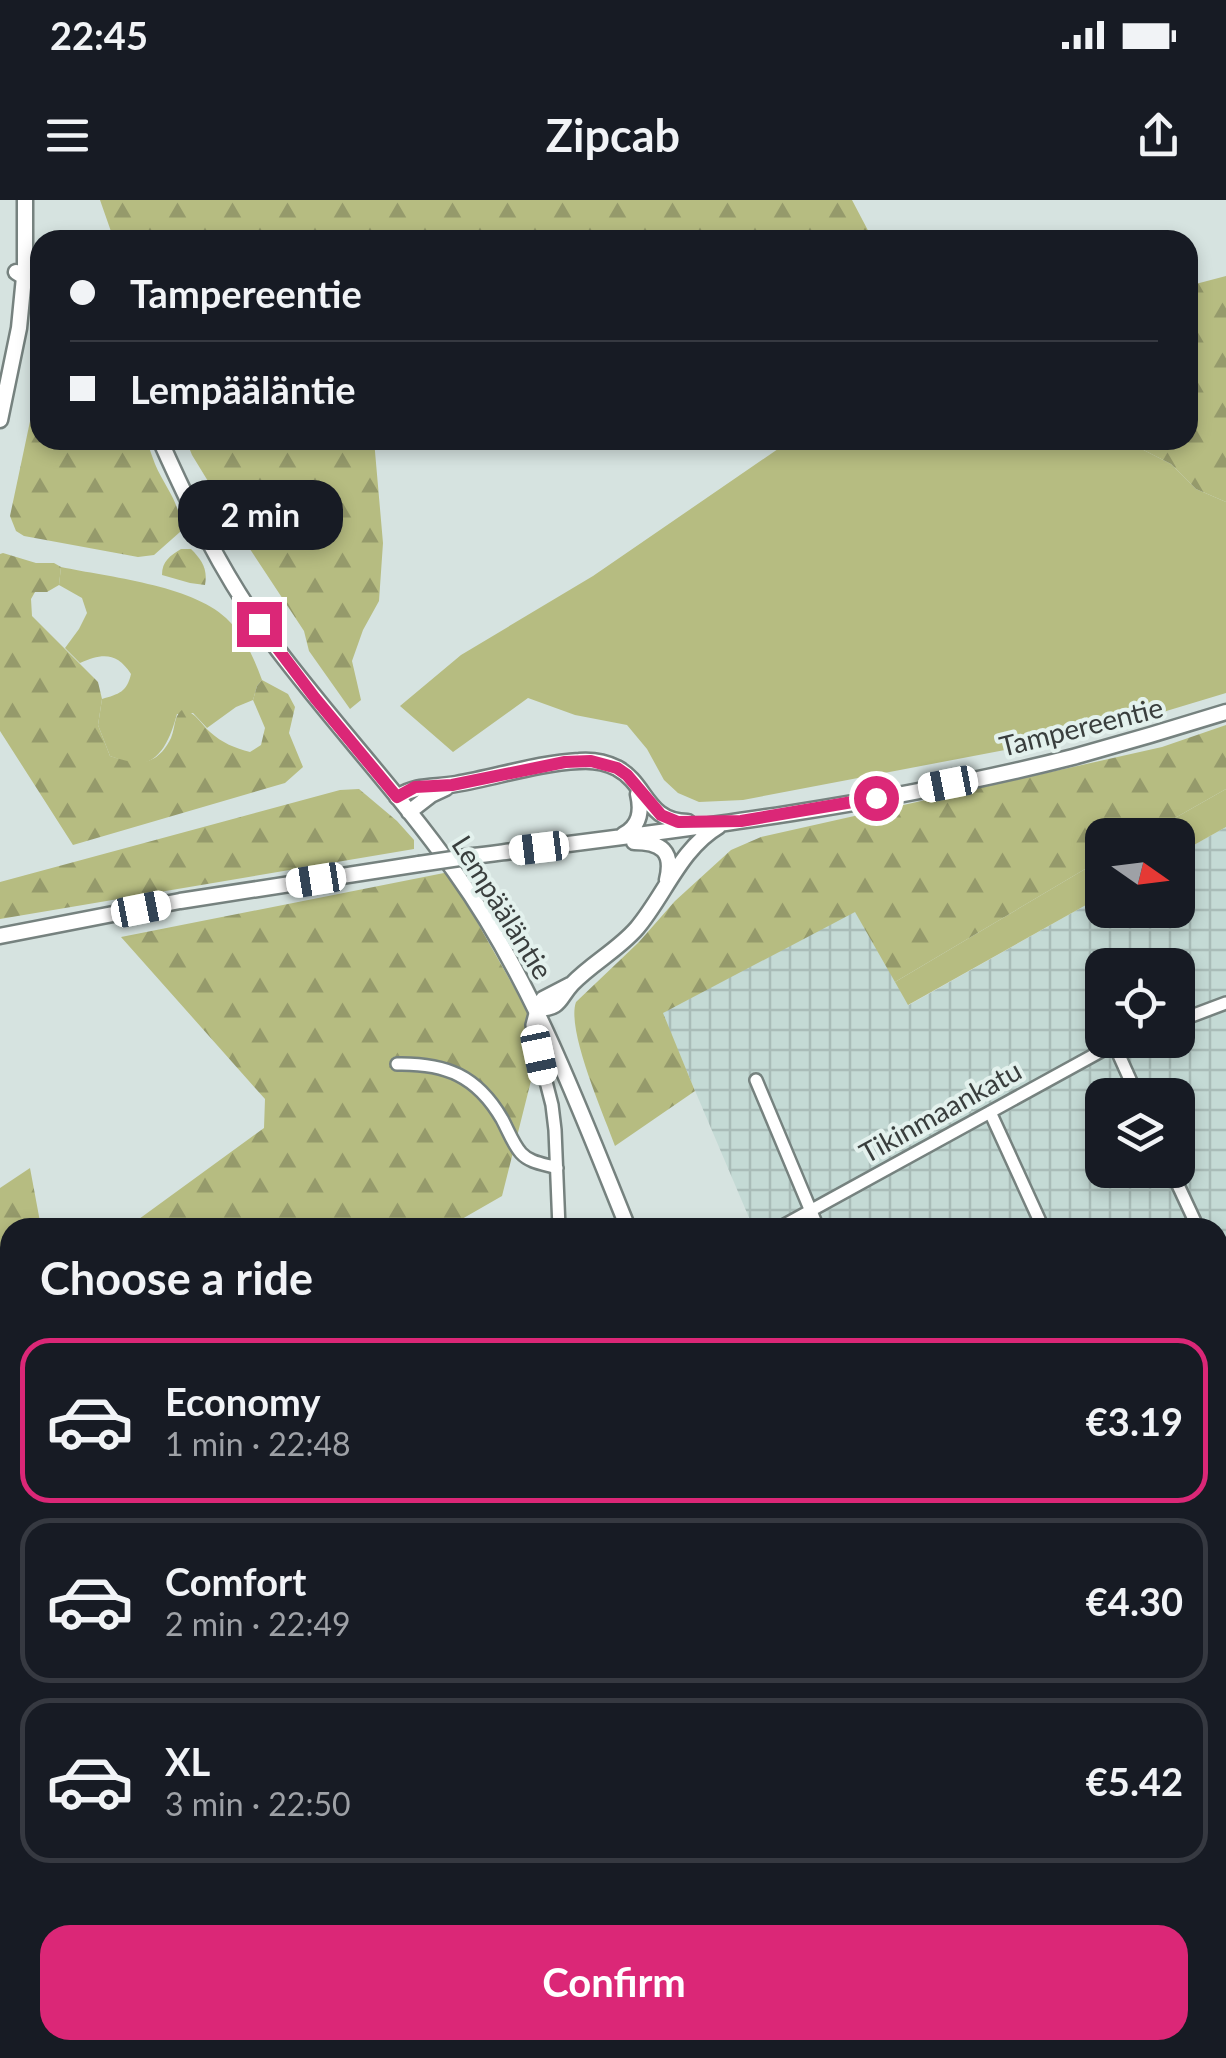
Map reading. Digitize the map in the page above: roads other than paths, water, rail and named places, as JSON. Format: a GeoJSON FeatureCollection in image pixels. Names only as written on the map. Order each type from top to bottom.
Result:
{"type":"FeatureCollection","features":[{"type":"Feature","properties":{"kind":"main road"},"geometry":{"type":"LineString","coordinates":[[16,200],[26,271]]}},
{"type":"Feature","properties":{"kind":"main road"},"geometry":{"type":"LineString","coordinates":[[0,420],[26,271],[25,200]]}},
{"type":"Feature","properties":{"kind":"main road","name":"Lempääläntie"},"geometry":{"type":"LineString","coordinates":[[165,450],[204,534],[259,624],[409,812],[488,922],[537,1008],[624,1218]]}},
{"type":"Feature","properties":{"kind":"main road","name":"Tampereentie"},"geometry":{"type":"LineString","coordinates":[[0,936],[180,902],[419,864],[741,821],[876,798],[1072,757],[1226,712]]}},
{"type":"Feature","properties":{"kind":"main road"},"geometry":{"type":"LineString","coordinates":[[397,797],[415,787],[452,785],[578,761],[617,768],[661,815],[671,820],[741,821]]}},
{"type":"Feature","properties":{"kind":"main road"},"geometry":{"type":"LineString","coordinates":[[613,838],[630,831],[639,818],[635,784]]}},
{"type":"Feature","properties":{"kind":"main road"},"geometry":{"type":"LineString","coordinates":[[409,812],[452,785]]}},
{"type":"Feature","properties":{"kind":"main road"},"geometry":{"type":"LineString","coordinates":[[537,1008],[557,1004],[571,985],[620,946],[659,899],[697,842],[724,823]]}},
{"type":"Feature","properties":{"kind":"main road"},"geometry":{"type":"LineString","coordinates":[[572,844],[641,842],[658,846],[669,861],[659,899]]}},
{"type":"Feature","properties":{"kind":"street"},"geometry":{"type":"LineString","coordinates":[[1195,1015],[1226,1003]]}},
{"type":"Feature","properties":{"kind":"street"},"geometry":{"type":"LineString","coordinates":[[537,1008],[532,1031],[556,1130],[559,1218]]}},
{"type":"Feature","properties":{"kind":"street","name":"Tikinmaankatu"},"geometry":{"type":"LineString","coordinates":[[796,1218],[1090,1058]]}},
{"type":"Feature","properties":{"kind":"street"},"geometry":{"type":"LineString","coordinates":[[398,1064],[442,1067],[476,1084],[492,1102],[520,1152],[531,1161],[557,1168]]}},
{"type":"Feature","properties":{"kind":"street"},"geometry":{"type":"LineString","coordinates":[[756,1080],[814,1218]]}},
{"type":"Feature","properties":{"kind":"street"},"geometry":{"type":"LineString","coordinates":[[990,1112],[1038,1218]]}},
{"type":"Feature","properties":{"kind":"street"},"geometry":{"type":"LineString","coordinates":[[1179,1188],[1193,1218]]}}]}
